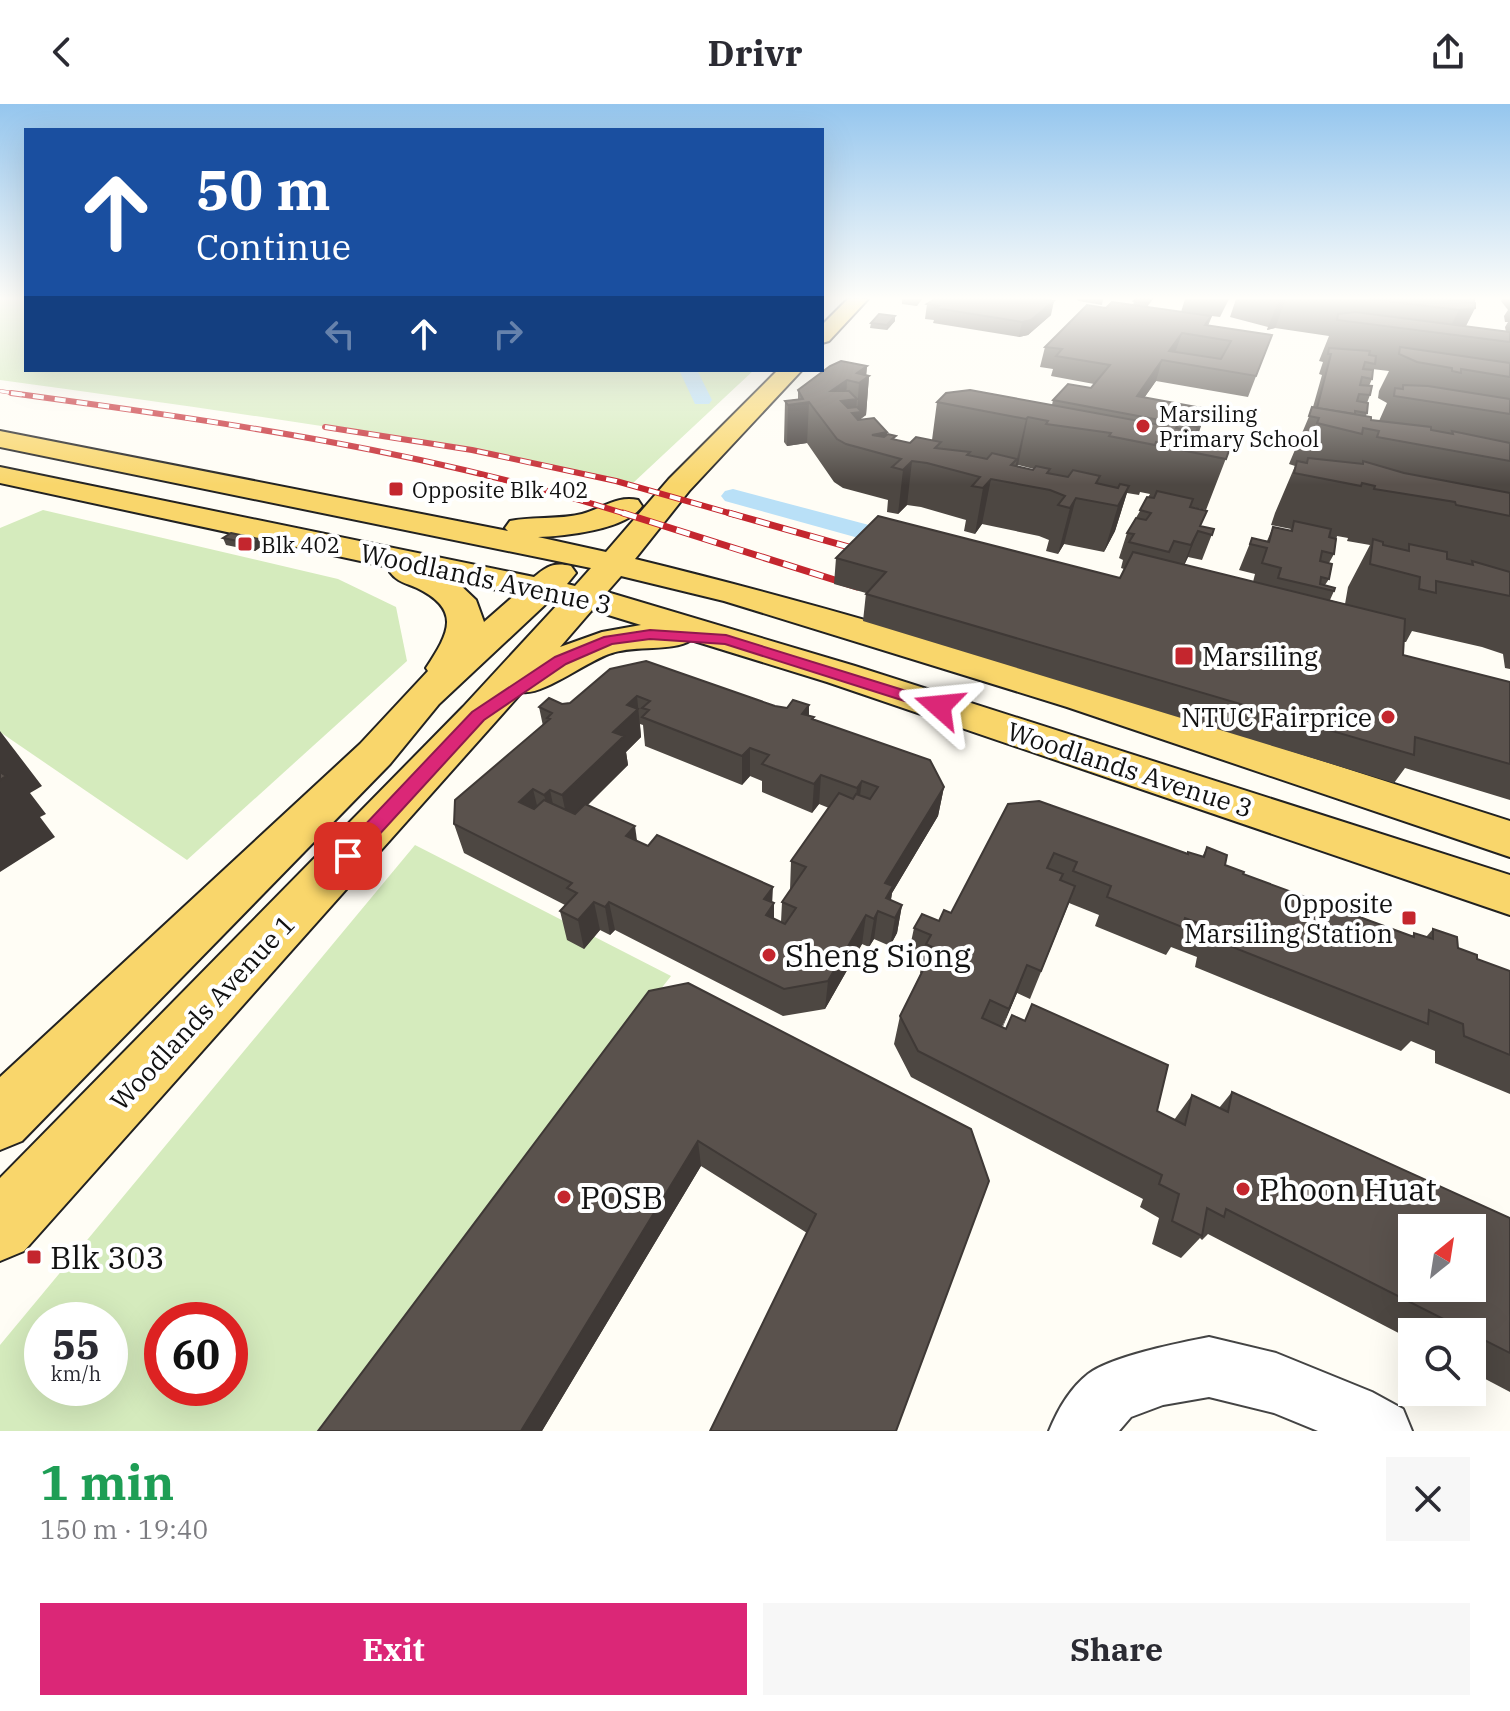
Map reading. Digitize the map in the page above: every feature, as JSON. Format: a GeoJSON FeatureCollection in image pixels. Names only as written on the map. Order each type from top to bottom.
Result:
{"type":"FeatureCollection","features":[{"type":"Feature","properties":{"kind":"main road"},"geometry":{"type":"LineString","coordinates":[[425,695],[578,555],[765,372]]}},
{"type":"Feature","properties":{"kind":"main road","name":"Woodlands Avenue 1"},"geometry":{"type":"LineString","coordinates":[[0,1227],[478,716],[585,597],[695,467],[789,372]]}},
{"type":"Feature","properties":{"kind":"main road","name":"Woodlands Avenue 3"},"geometry":{"type":"LineString","coordinates":[[0,439],[578,555],[736,594],[1081,698],[1510,839]]}},
{"type":"Feature","properties":{"kind":"main road","name":"Woodlands Avenue 3"},"geometry":{"type":"LineString","coordinates":[[0,475],[585,597],[841,674],[1510,895]]}},
{"type":"Feature","properties":{"kind":"main road"},"geometry":{"type":"LineString","coordinates":[[391,517],[476,526],[555,528],[590,523],[627,506]]}},
{"type":"Feature","properties":{"kind":"main road"},"geometry":{"type":"LineString","coordinates":[[660,508],[661,536],[676,558],[736,594]]}},
{"type":"Feature","properties":{"kind":"main road"},"geometry":{"type":"LineString","coordinates":[[0,1119],[375,754],[425,695],[459,645],[469,619],[467,611],[449,593],[433,583],[316,543]]}},
{"type":"Feature","properties":{"kind":"main road"},"geometry":{"type":"LineString","coordinates":[[478,716],[560,660],[609,640],[650,634],[726,639]]}},
{"type":"Feature","properties":{"kind":"street"},"geometry":{"type":"LineString","coordinates":[[1080,1431],[1110,1395],[1163,1375],[1209,1367],[1276,1383],[1350,1414],[1381,1431]]}},
{"type":"Feature","properties":{"kind":"green space"},"geometry":{"type":"Polygon","coordinates":[[[0,361],[24,361],[24,372],[752,372],[633,483],[396,438],[0,380],[0,361]]]}},
{"type":"Feature","properties":{"kind":"green space"},"geometry":{"type":"Polygon","coordinates":[[[43,510],[338,579],[396,607],[407,661],[187,860],[0,732],[0,528],[43,510]]]}},
{"type":"Feature","properties":{"kind":"green space"},"geometry":{"type":"Polygon","coordinates":[[[415,845],[671,976],[317,1431],[0,1431],[0,1345],[24,1316],[24,1406],[128,1406],[128,1302],[36,1302],[415,845]]]}},
{"type":"Feature","properties":{"kind":"building"},"geometry":{"type":"Polygon","coordinates":[[[841,361],[867,366],[857,373],[869,376],[859,383],[847,380],[831,391],[849,391],[857,399],[841,401],[848,408],[857,407],[862,412],[852,413],[858,420],[874,418],[887,432],[872,435],[884,437],[888,434],[896,436],[892,439],[910,443],[916,437],[941,442],[935,448],[970,452],[967,455],[987,459],[992,453],[1017,459],[1011,465],[1033,470],[1036,466],[1050,469],[1047,473],[1068,477],[1073,470],[1100,476],[1096,483],[1118,488],[1120,484],[1129,486],[1118,506],[1076,498],[1070,508],[1058,505],[1065,496],[1050,490],[991,479],[983,488],[972,486],[980,477],[927,463],[912,461],[903,470],[892,467],[901,459],[846,444],[837,439],[809,402],[788,405],[785,401],[803,399],[798,390],[841,361]]]}},
{"type":"Feature","properties":{"kind":"building"},"geometry":{"type":"Polygon","coordinates":[[[1086,361],[1161,361],[1137,396],[1207,409],[1197,427],[1053,400],[1068,384],[1091,388],[1110,365],[1086,361]]]}},
{"type":"Feature","properties":{"kind":"building"},"geometry":{"type":"Polygon","coordinates":[[[1167,361],[1262,361],[1256,376],[1167,361]]]}},
{"type":"Feature","properties":{"kind":"building"},"geometry":{"type":"Polygon","coordinates":[[[1329,361],[1375,361],[1375,364],[1365,362],[1363,369],[1373,370],[1372,379],[1362,377],[1360,385],[1372,386],[1370,395],[1359,394],[1357,401],[1368,403],[1367,413],[1317,408],[1329,361]]]}},
{"type":"Feature","properties":{"kind":"building"},"geometry":{"type":"Polygon","coordinates":[[[1415,361],[1510,363],[1510,377],[1461,369],[1461,373],[1452,371],[1452,368],[1415,361]]]}},
{"type":"Feature","properties":{"kind":"building"},"geometry":{"type":"Polygon","coordinates":[[[1403,385],[1510,399],[1510,414],[1394,396],[1395,388],[1403,389],[1403,385]]]}},
{"type":"Feature","properties":{"kind":"building"},"geometry":{"type":"Polygon","coordinates":[[[970,390],[1166,426],[1178,425],[1176,428],[1214,436],[1212,439],[1224,441],[1221,446],[1230,448],[1226,459],[1166,447],[1167,444],[1156,442],[1155,445],[1109,436],[1111,433],[1046,424],[1048,421],[937,402],[946,393],[970,390]]]}},
{"type":"Feature","properties":{"kind":"building"},"geometry":{"type":"Polygon","coordinates":[[[1312,407],[1510,443],[1510,461],[1377,437],[1379,431],[1363,428],[1362,434],[1317,423],[1319,418],[1309,416],[1312,407]]]}},
{"type":"Feature","properties":{"kind":"building"},"geometry":{"type":"Polygon","coordinates":[[[1308,458],[1363,464],[1363,461],[1404,473],[1510,493],[1510,516],[1456,505],[1455,502],[1374,489],[1375,486],[1362,483],[1361,486],[1294,473],[1297,461],[1307,463],[1308,458]]]}},
{"type":"Feature","properties":{"kind":"building"},"geometry":{"type":"Polygon","coordinates":[[[1157,491],[1193,499],[1190,507],[1207,511],[1200,526],[1214,529],[1212,535],[1198,531],[1191,545],[1174,541],[1169,552],[1129,542],[1134,534],[1127,533],[1136,518],[1146,520],[1151,513],[1140,510],[1147,497],[1154,498],[1157,491]]]}},
{"type":"Feature","properties":{"kind":"building"},"geometry":{"type":"Polygon","coordinates":[[[878,516],[1120,578],[1133,552],[1405,619],[1403,655],[1510,682],[1510,764],[1415,737],[1414,755],[866,594],[886,572],[836,558],[878,516]]]}},
{"type":"Feature","properties":{"kind":"building"},"geometry":{"type":"Polygon","coordinates":[[[1294,521],[1331,529],[1329,537],[1336,539],[1334,554],[1322,551],[1320,561],[1332,564],[1329,579],[1321,577],[1320,584],[1335,588],[1334,591],[1278,578],[1281,568],[1262,563],[1267,548],[1250,544],[1252,538],[1269,542],[1273,527],[1292,531],[1294,521]]]}},
{"type":"Feature","properties":{"kind":"building"},"geometry":{"type":"Polygon","coordinates":[[[231,533],[259,539],[252,544],[223,538],[231,533]]]}},
{"type":"Feature","properties":{"kind":"building"},"geometry":{"type":"Polygon","coordinates":[[[1373,539],[1383,542],[1383,545],[1409,551],[1409,544],[1447,552],[1447,559],[1473,565],[1472,561],[1510,572],[1510,596],[1436,581],[1436,593],[1419,589],[1420,577],[1370,564],[1373,539]]]}},
{"type":"Feature","properties":{"kind":"building"},"geometry":{"type":"Polygon","coordinates":[[[646,661],[775,706],[787,708],[793,700],[809,705],[802,714],[814,717],[812,719],[930,760],[944,787],[885,883],[893,886],[886,898],[902,905],[895,918],[878,911],[874,919],[866,915],[828,981],[784,989],[609,902],[605,907],[594,902],[578,920],[560,911],[577,893],[567,888],[572,883],[454,824],[455,800],[550,719],[547,718],[552,713],[539,707],[549,698],[562,704],[570,703],[610,669],[646,661]],[[637,696],[627,705],[638,709],[613,732],[624,736],[562,795],[550,790],[544,795],[533,789],[519,802],[534,809],[544,800],[575,814],[585,804],[635,826],[626,836],[648,846],[657,835],[773,887],[764,899],[774,903],[766,915],[785,924],[796,908],[782,902],[806,867],[791,861],[839,793],[853,799],[856,794],[870,799],[878,787],[862,781],[857,788],[821,775],[814,784],[762,764],[769,755],[750,748],[742,756],[642,717],[649,710],[642,708],[650,701],[637,696]]]}},
{"type":"Feature","properties":{"kind":"building"},"geometry":{"type":"Polygon","coordinates":[[[1039,801],[1188,854],[1204,857],[1207,847],[1227,855],[1225,865],[1243,874],[1414,937],[1414,933],[1433,939],[1433,929],[1457,937],[1458,948],[1510,971],[1510,1055],[1464,1036],[1463,1024],[1429,1010],[1428,1024],[1212,939],[1214,929],[1185,918],[1182,927],[1107,897],[1111,886],[1073,871],[1077,862],[1054,853],[1047,868],[1063,874],[1060,880],[1075,886],[1041,971],[1027,965],[1009,1009],[990,1000],[982,1018],[1006,1029],[1012,1015],[1025,1021],[1032,1004],[1168,1065],[1157,1111],[1185,1125],[1192,1095],[1228,1112],[1232,1092],[1510,1218],[1510,1353],[1486,1341],[1486,1318],[1441,1318],[1410,1302],[1486,1302],[1486,1214],[1398,1214],[1398,1296],[1226,1209],[1224,1217],[1207,1208],[1202,1236],[1172,1221],[1179,1194],[1159,1184],[1162,1175],[918,1051],[900,1016],[934,948],[926,944],[931,935],[914,928],[922,914],[939,921],[944,910],[951,913],[1008,804],[1039,801]]]}},
{"type":"Feature","properties":{"kind":"building"},"geometry":{"type":"Polygon","coordinates":[[[688,983],[971,1129],[989,1181],[896,1431],[710,1431],[816,1214],[698,1141],[521,1431],[318,1431],[649,991],[688,983]]]}},
{"type":"Feature","properties":{"kind":"waterway"},"geometry":{"type":"LineString","coordinates":[[689,372],[702,400]]}},
{"type":"Feature","properties":{"kind":"waterway"},"geometry":{"type":"LineString","coordinates":[[733,496],[909,544]]}},
{"type":"Feature","properties":{"kind":"railway"},"geometry":{"type":"LineString","coordinates":[[0,391],[23,395]]}},
{"type":"Feature","properties":{"kind":"railway"},"geometry":{"type":"LineString","coordinates":[[11,393],[23,395]]}},
{"type":"Feature","properties":{"kind":"railway"},"geometry":{"type":"LineString","coordinates":[[23,395],[246,427],[399,455],[552,492],[629,515]]}},
{"type":"Feature","properties":{"kind":"railway"},"geometry":{"type":"LineString","coordinates":[[325,427],[472,450],[616,481],[736,515]]}},
{"type":"Feature","properties":{"kind":"railway"},"geometry":{"type":"LineString","coordinates":[[623,513],[857,587]]}},
{"type":"Feature","properties":{"kind":"railway"},"geometry":{"type":"LineString","coordinates":[[729,513],[870,553]]}},
{"type":"Feature","properties":{"kind":"place","name":"Marsiling Primary School"},"geometry":{"type":"Point","coordinates":[1143,426]}},
{"type":"Feature","properties":{"kind":"place","name":"Opposite Blk 402"},"geometry":{"type":"Point","coordinates":[396,489]}},
{"type":"Feature","properties":{"kind":"place","name":"Blk 402"},"geometry":{"type":"Point","coordinates":[245,544]}},
{"type":"Feature","properties":{"kind":"place","name":"Marsiling"},"geometry":{"type":"Point","coordinates":[1184,656]}},
{"type":"Feature","properties":{"kind":"place","name":"NTUC Fairprice"},"geometry":{"type":"Point","coordinates":[1388,717]}},
{"type":"Feature","properties":{"kind":"place","name":"Opposite Marsiling Station"},"geometry":{"type":"Point","coordinates":[1409,918]}},
{"type":"Feature","properties":{"kind":"place","name":"Sheng Siong"},"geometry":{"type":"Point","coordinates":[769,955]}},
{"type":"Feature","properties":{"kind":"place","name":"Phoon Huat"},"geometry":{"type":"Point","coordinates":[1243,1189]}},
{"type":"Feature","properties":{"kind":"place","name":"POSB"},"geometry":{"type":"Point","coordinates":[564,1197]}},
{"type":"Feature","properties":{"kind":"place","name":"Blk 303"},"geometry":{"type":"Point","coordinates":[34,1257]}},
{"type":"Feature","properties":{"kind":"route"},"geometry":{"type":"LineString","coordinates":[[348,856],[478,716],[560,660],[609,640],[650,634],[726,639],[939,706]]}}]}
